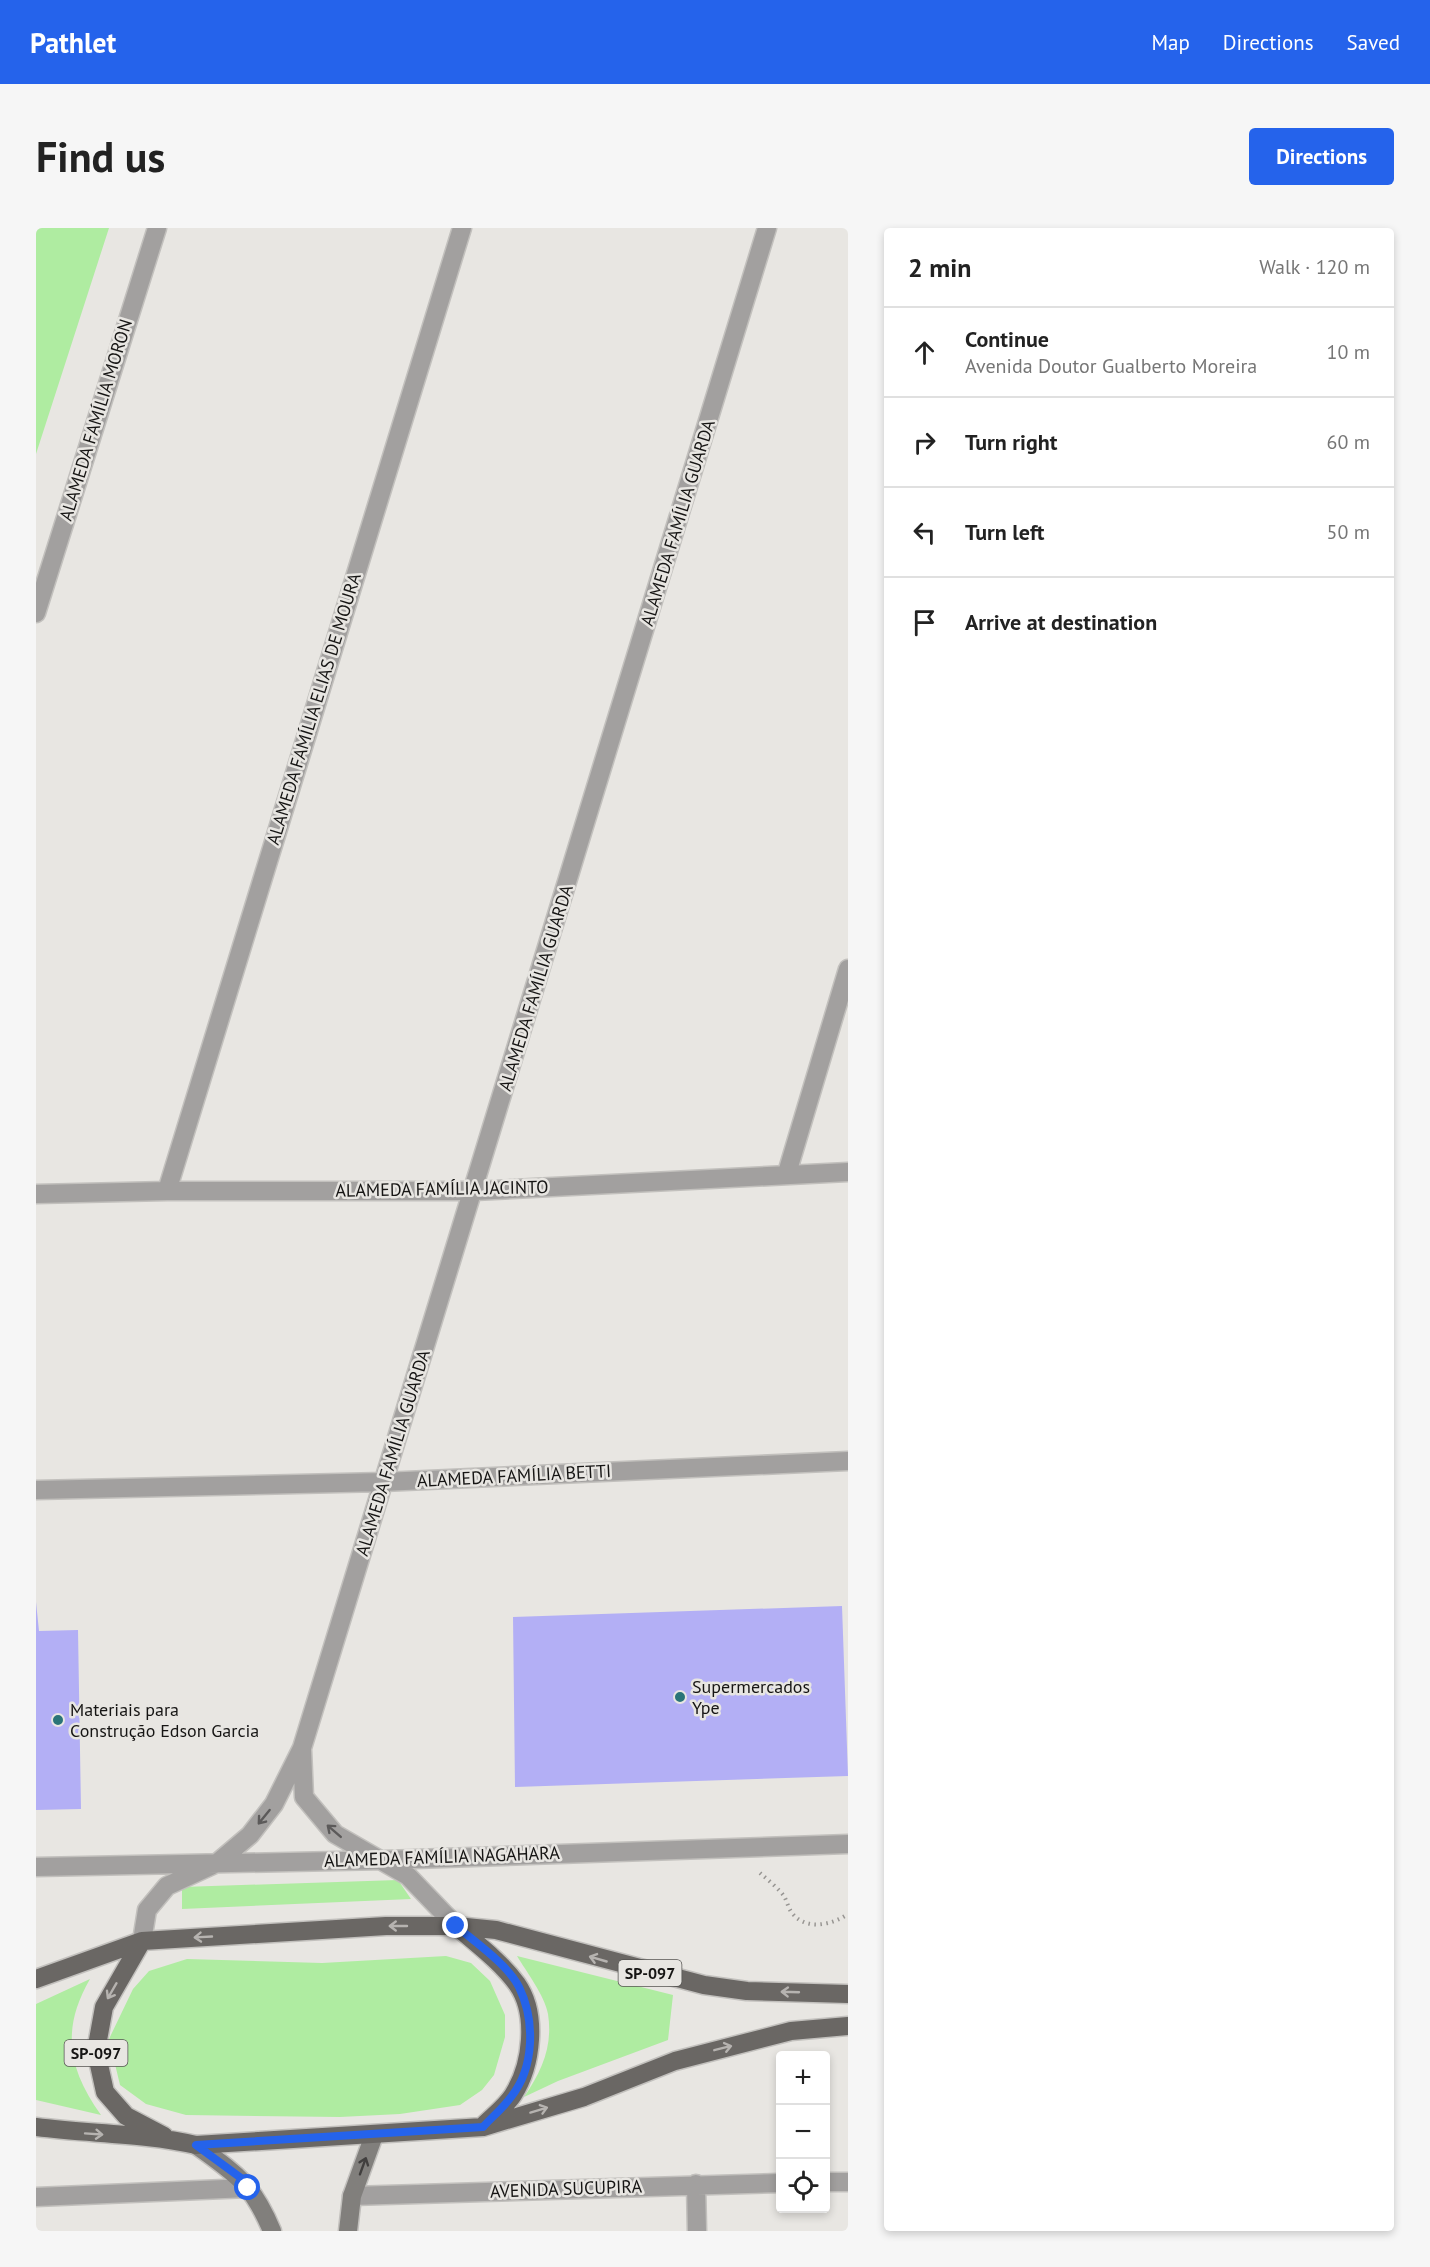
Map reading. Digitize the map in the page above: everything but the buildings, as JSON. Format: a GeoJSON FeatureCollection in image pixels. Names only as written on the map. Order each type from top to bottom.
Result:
{"type":"FeatureCollection","features":[{"type":"Feature","properties":{"kind":"main road","name":"SP-097"},"geometry":{"type":"LineString","coordinates":[[36,1979],[142,1941],[386,1926],[456,1926],[496,1930],[704,1985],[747,1991],[848,1994]]}},
{"type":"Feature","properties":{"kind":"main road"},"geometry":{"type":"LineString","coordinates":[[456,1926],[494,1959],[518,1986],[531,2025],[528,2059],[513,2096],[483,2127]]}},
{"type":"Feature","properties":{"kind":"main road","name":"SP-097"},"geometry":{"type":"LineString","coordinates":[[142,1941],[104,2007],[96,2051],[105,2092],[126,2116],[171,2139]]}},
{"type":"Feature","properties":{"kind":"main road","name":"SP-097"},"geometry":{"type":"LineString","coordinates":[[36,2127],[87,2134],[171,2139],[196,2145],[483,2127],[584,2097],[675,2061],[791,2031],[848,2026]]}},
{"type":"Feature","properties":{"kind":"main road"},"geometry":{"type":"LineString","coordinates":[[348,2231],[352,2196],[374,2135]]}},
{"type":"Feature","properties":{"kind":"main road"},"geometry":{"type":"LineString","coordinates":[[196,2145],[241,2178],[261,2205],[272,2231]]}},
{"type":"Feature","properties":{"kind":"street","name":"ALAMEDA FAMÍLIA MORON"},"geometry":{"type":"LineString","coordinates":[[36,613],[157,228]]}},
{"type":"Feature","properties":{"kind":"street","name":"ALAMEDA FAMÍLIA ELIAS DE MOURA"},"geometry":{"type":"LineString","coordinates":[[167,1191],[462,228]]}},
{"type":"Feature","properties":{"kind":"street","name":"ALAMEDA FAMÍLIA GUARDA"},"geometry":{"type":"LineString","coordinates":[[217,1863],[250,1835],[274,1804],[302,1748],[767,228]]}},
{"type":"Feature","properties":{"kind":"street"},"geometry":{"type":"LineString","coordinates":[[787,1173],[848,969]]}},
{"type":"Feature","properties":{"kind":"street","name":"ALAMEDA FAMÍLIA JACINTO"},"geometry":{"type":"LineString","coordinates":[[36,1194],[167,1191],[474,1191],[787,1173],[848,1172]]}},
{"type":"Feature","properties":{"kind":"street","name":"ALAMEDA FAMÍLIA BETTI"},"geometry":{"type":"LineString","coordinates":[[36,1490],[383,1482],[848,1461]]}},
{"type":"Feature","properties":{"kind":"street","name":"ALAMEDA FAMÍLIA GUARDA"},"geometry":{"type":"LineString","coordinates":[[302,1748],[304,1797],[335,1834],[384,1860],[408,1876],[456,1926]]}},
{"type":"Feature","properties":{"kind":"street","name":"ALAMEDA FAMÍLIA NAGAHARA"},"geometry":{"type":"LineString","coordinates":[[36,1867],[384,1860],[848,1844]]}},
{"type":"Feature","properties":{"kind":"street"},"geometry":{"type":"LineString","coordinates":[[142,1941],[147,1910],[167,1886],[217,1863]]}},
{"type":"Feature","properties":{"kind":"street"},"geometry":{"type":"LineString","coordinates":[[830,2182],[848,2181]]}},
{"type":"Feature","properties":{"kind":"street","name":"AVENIDA SUCUPIRA"},"geometry":{"type":"LineString","coordinates":[[352,2196],[776,2183]]}},
{"type":"Feature","properties":{"kind":"street"},"geometry":{"type":"LineString","coordinates":[[696,2184],[697,2231]]}},
{"type":"Feature","properties":{"kind":"street"},"geometry":{"type":"LineString","coordinates":[[36,2197],[248,2188]]}},
{"type":"Feature","properties":{"kind":"path"},"geometry":{"type":"LineString","coordinates":[[734,1847],[784,1896],[793,1914],[808,1924],[816,1926],[840,1920],[848,1914]]}},
{"type":"Feature","properties":{"kind":"green space"},"geometry":{"type":"Polygon","coordinates":[[[36,228],[109,228],[36,454],[36,228]]]}},
{"type":"Feature","properties":{"kind":"green space"},"geometry":{"type":"Polygon","coordinates":[[[398,1880],[411,1899],[182,1909],[182,1887],[398,1880]]]}},
{"type":"Feature","properties":{"kind":"green space"},"geometry":{"type":"Polygon","coordinates":[[[446,1956],[471,1963],[490,1981],[505,2015],[505,2037],[494,2075],[482,2090],[460,2105],[400,2114],[340,2117],[186,2115],[146,2104],[120,2085],[109,2039],[133,1989],[149,1971],[187,1959],[322,1963],[446,1956]]]}},
{"type":"Feature","properties":{"kind":"green space"},"geometry":{"type":"Polygon","coordinates":[[[517,1956],[673,1995],[668,2040],[558,2081],[524,2097],[545,2058],[549,2026],[543,1999],[517,1956]]]}},
{"type":"Feature","properties":{"kind":"green space"},"geometry":{"type":"Polygon","coordinates":[[[90,1979],[75,2015],[72,2048],[81,2081],[101,2115],[36,2100],[36,2004],[90,1979]]]}},
{"type":"Feature","properties":{"kind":"place","name":"Supermercados Ype"},"geometry":{"type":"Point","coordinates":[680,1697]}},
{"type":"Feature","properties":{"kind":"place","name":"Materiais para Construção Edson Garcia"},"geometry":{"type":"Point","coordinates":[58,1720]}},
{"type":"Feature","properties":{"kind":"route"},"geometry":{"type":"LineString","coordinates":[[248,2188],[241,2178],[196,2145],[483,2127],[513,2096],[528,2059],[531,2025],[518,1986],[494,1959],[456,1926]]}}]}
